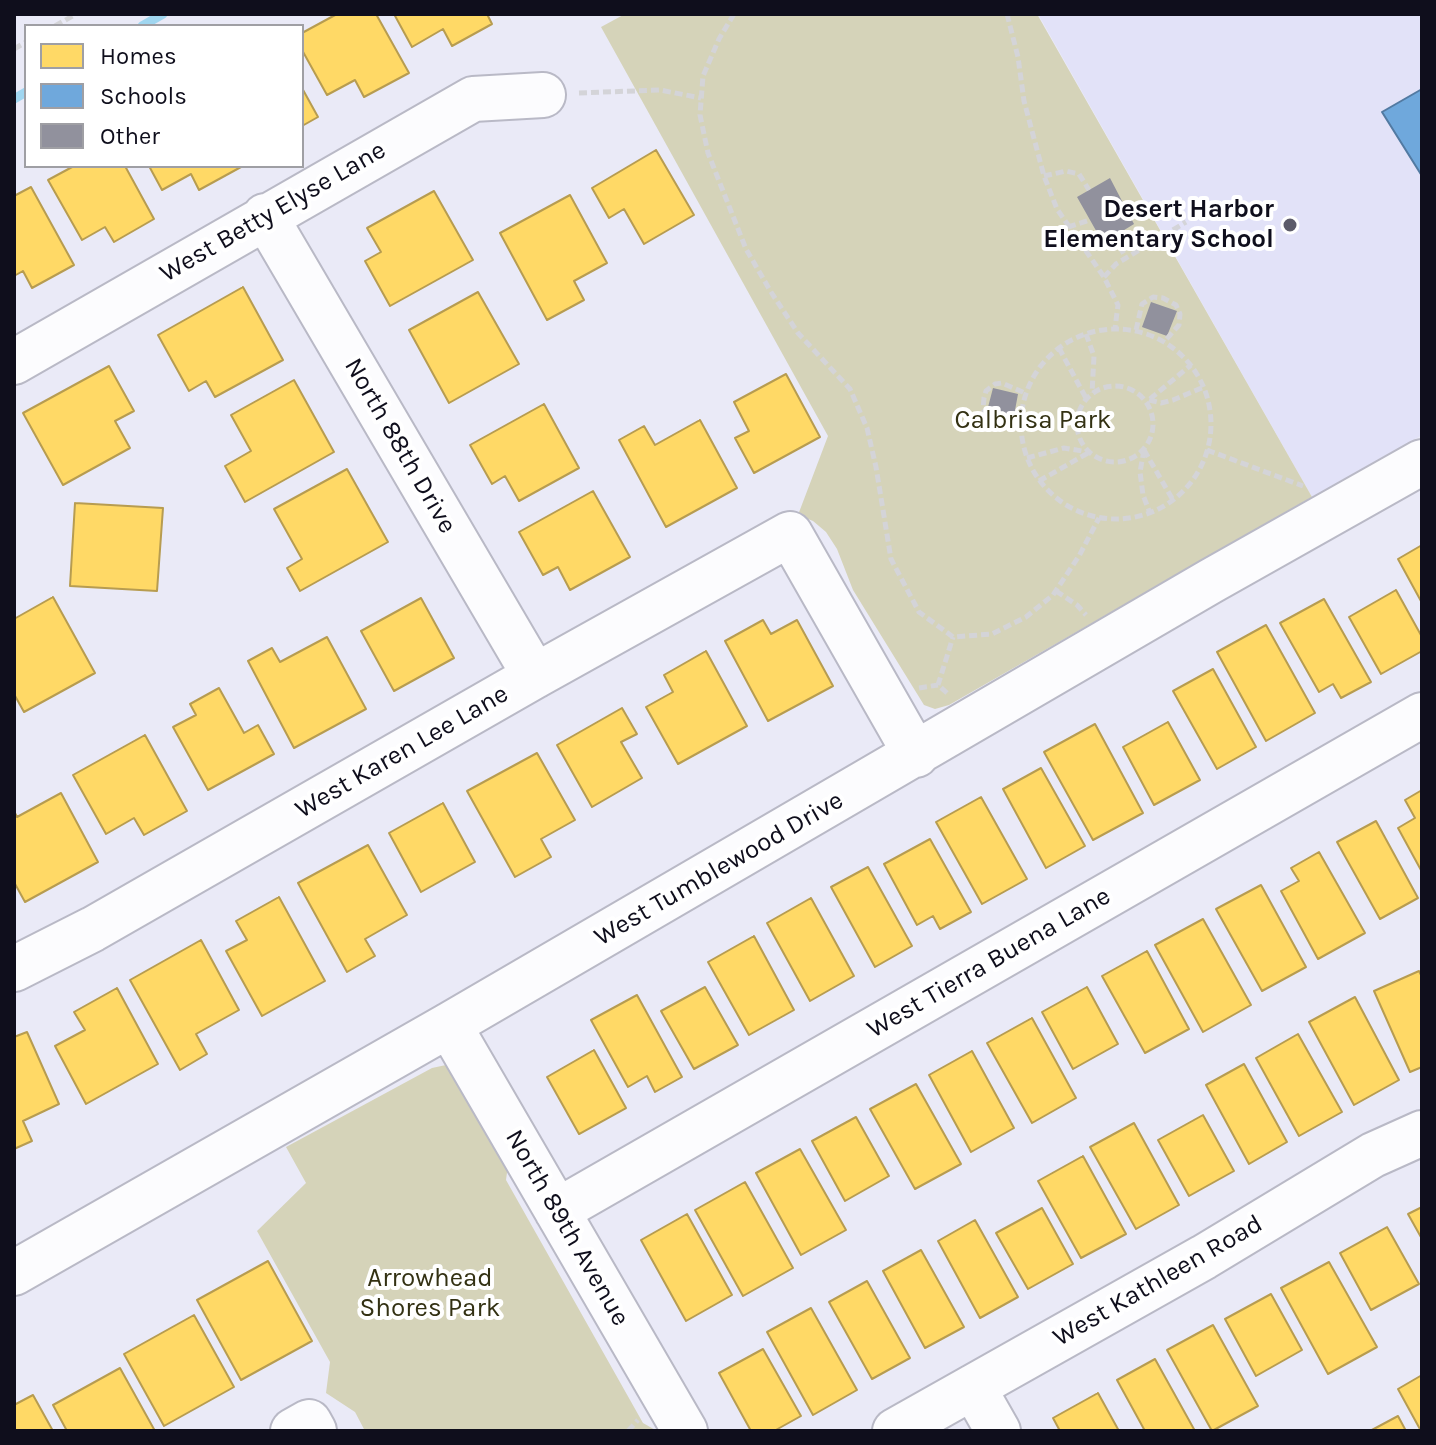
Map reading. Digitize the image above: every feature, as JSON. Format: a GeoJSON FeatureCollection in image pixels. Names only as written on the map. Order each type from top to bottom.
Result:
{"type":"FeatureCollection","features":[{"type":"Feature","properties":{"kind":"street","name":"West Betty Elyse Lane"},"geometry":{"type":"LineString","coordinates":[[14,362],[473,99],[543,95]]}},
{"type":"Feature","properties":{"kind":"street","name":"North 88th Drive"},"geometry":{"type":"LineString","coordinates":[[265,216],[535,676]]}},
{"type":"Feature","properties":{"kind":"street","name":"West Tumblewood Drive"},"geometry":{"type":"LineString","coordinates":[[14,1273],[1422,462]]}},
{"type":"Feature","properties":{"kind":"street","name":"West Karen Lee Lane"},"geometry":{"type":"LineString","coordinates":[[14,969],[93,929],[790,534],[916,755]]}},
{"type":"Feature","properties":{"kind":"street","name":"West Tierra Buena Lane"},"geometry":{"type":"LineString","coordinates":[[557,1211],[1422,715]]}},
{"type":"Feature","properties":{"kind":"street","name":"North 89th Avenue"},"geometry":{"type":"LineString","coordinates":[[449,1025],[685,1431]]}},
{"type":"Feature","properties":{"kind":"street","name":"West Kathleen Road"},"geometry":{"type":"LineString","coordinates":[[895,1431],[1204,1257],[1373,1155],[1422,1133]]}},
{"type":"Feature","properties":{"kind":"street"},"geometry":{"type":"LineString","coordinates":[[973,1387],[998,1431]]}},
{"type":"Feature","properties":{"kind":"path"},"geometry":{"type":"LineString","coordinates":[[58,24],[76,14]]}},
{"type":"Feature","properties":{"kind":"path"},"geometry":{"type":"LineString","coordinates":[[734,14],[703,76],[700,115],[708,153],[746,249],[771,292],[798,333],[850,389],[867,428],[891,559],[919,612],[953,637],[992,634],[1026,617],[1053,595],[1099,518]]}},
{"type":"Feature","properties":{"kind":"path"},"geometry":{"type":"LineString","coordinates":[[1007,14],[1018,57],[1024,101],[1044,176],[1057,209],[1104,277],[1118,305],[1115,328]]}},
{"type":"Feature","properties":{"kind":"path"},"geometry":{"type":"LineString","coordinates":[[543,95],[660,90],[701,98]]}},
{"type":"Feature","properties":{"kind":"path"},"geometry":{"type":"LineString","coordinates":[[1044,176],[1066,171],[1079,174],[1089,190]]}},
{"type":"Feature","properties":{"kind":"path"},"geometry":{"type":"LineString","coordinates":[[1068,227],[1090,220]]}},
{"type":"Feature","properties":{"kind":"path"},"geometry":{"type":"LineString","coordinates":[[1104,277],[1126,258],[1186,222]]}},
{"type":"Feature","properties":{"kind":"path"},"geometry":{"type":"LineString","coordinates":[[1114,236],[1126,258]]}},
{"type":"Feature","properties":{"kind":"path"},"geometry":{"type":"LineString","coordinates":[[1136,330],[1142,304],[1153,297],[1163,298],[1176,305],[1180,314],[1179,325],[1164,342]]}},
{"type":"Feature","properties":{"kind":"path"},"geometry":{"type":"LineString","coordinates":[[1115,328],[1136,330],[1164,342],[1191,365],[1204,387],[1212,422],[1207,450],[1192,481],[1173,500],[1150,513],[1126,519],[1099,518],[1072,509],[1056,499],[1039,481],[1027,458],[1020,427],[1025,393],[1041,365],[1059,347],[1086,334],[1115,328]]}},
{"type":"Feature","properties":{"kind":"path"},"geometry":{"type":"LineString","coordinates":[[1086,334],[1094,356],[1092,394]]}},
{"type":"Feature","properties":{"kind":"path"},"geometry":{"type":"LineString","coordinates":[[1059,347],[1087,400]]}},
{"type":"Feature","properties":{"kind":"path"},"geometry":{"type":"LineString","coordinates":[[1148,401],[1191,365]]}},
{"type":"Feature","properties":{"kind":"path"},"geometry":{"type":"LineString","coordinates":[[1020,427],[994,423],[983,409],[984,398],[986,391],[1002,383],[1025,393]]}},
{"type":"Feature","properties":{"kind":"path"},"geometry":{"type":"LineString","coordinates":[[1144,449],[1125,461],[1112,463],[1089,452],[1081,442],[1077,429],[1078,416],[1092,394],[1113,386],[1125,387],[1148,401],[1161,403],[1204,387]]}},
{"type":"Feature","properties":{"kind":"path"},"geometry":{"type":"LineString","coordinates":[[1148,401],[1154,422],[1140,472],[1143,495],[1150,513]]}},
{"type":"Feature","properties":{"kind":"path"},"geometry":{"type":"LineString","coordinates":[[1027,458],[1064,448],[1089,452]]}},
{"type":"Feature","properties":{"kind":"path"},"geometry":{"type":"LineString","coordinates":[[1144,449],[1173,500]]}},
{"type":"Feature","properties":{"kind":"path"},"geometry":{"type":"LineString","coordinates":[[1207,450],[1347,504]]}},
{"type":"Feature","properties":{"kind":"path"},"geometry":{"type":"LineString","coordinates":[[1039,481],[1089,452]]}},
{"type":"Feature","properties":{"kind":"path"},"geometry":{"type":"LineString","coordinates":[[953,637],[938,685],[970,723]]}},
{"type":"Feature","properties":{"kind":"shaded area","name":"Desert Harbor Elementary School"},"geometry":{"type":"Polygon","coordinates":[[[1038,14],[1422,14],[1422,435],[1312,497],[1038,14]]]}},
{"type":"Feature","properties":{"kind":"green space","name":"Calbrisa Park"},"geometry":{"type":"Polygon","coordinates":[[[625,14],[1037,14],[1312,497],[949,705],[935,709],[924,705],[853,590],[837,549],[826,532],[813,521],[798,515],[828,436],[601,27],[625,14]]]}},
{"type":"Feature","properties":{"kind":"green space","name":"Arrowhead Shores Park"},"geometry":{"type":"Polygon","coordinates":[[[446,1065],[458,1072],[509,1158],[506,1180],[643,1423],[657,1431],[365,1431],[355,1412],[326,1393],[330,1362],[257,1231],[306,1183],[286,1147],[432,1068],[446,1065]]]}},
{"type":"Feature","properties":{"kind":"building: Homes"},"geometry":{"type":"Polygon","coordinates":[[[337,14],[376,14],[409,73],[364,97],[355,80],[327,95],[304,54],[304,32],[337,14]]]}},
{"type":"Feature","properties":{"kind":"building: Homes"},"geometry":{"type":"Polygon","coordinates":[[[394,14],[487,14],[492,24],[452,46],[443,29],[412,47],[394,14]]]}},
{"type":"Feature","properties":{"kind":"building: Homes"},"geometry":{"type":"Polygon","coordinates":[[[304,92],[318,117],[304,125],[304,92]]]}},
{"type":"Feature","properties":{"kind":"building: Homes"},"geometry":{"type":"Polygon","coordinates":[[[656,150],[694,215],[644,244],[624,209],[609,218],[592,188],[656,150]]]}},
{"type":"Feature","properties":{"kind":"building: Homes"},"geometry":{"type":"Polygon","coordinates":[[[70,168],[126,168],[154,219],[114,242],[105,227],[82,240],[48,180],[70,168]]]}},
{"type":"Feature","properties":{"kind":"building: Homes"},"geometry":{"type":"Polygon","coordinates":[[[150,168],[239,168],[199,190],[191,174],[162,190],[150,168]]]}},
{"type":"Feature","properties":{"kind":"building: Homes"},"geometry":{"type":"Polygon","coordinates":[[[31,187],[74,265],[32,288],[23,271],[14,276],[14,196],[31,187]]]}},
{"type":"Feature","properties":{"kind":"building: Homes"},"geometry":{"type":"Polygon","coordinates":[[[434,191],[473,260],[390,306],[365,261],[381,252],[367,228],[434,191]]]}},
{"type":"Feature","properties":{"kind":"building: Homes"},"geometry":{"type":"Polygon","coordinates":[[[570,195],[607,263],[574,281],[584,300],[547,320],[500,233],[570,195]]]}},
{"type":"Feature","properties":{"kind":"building: Homes"},"geometry":{"type":"Polygon","coordinates":[[[243,287],[283,360],[215,397],[206,381],[189,391],[158,335],[243,287]]]}},
{"type":"Feature","properties":{"kind":"building: Homes"},"geometry":{"type":"Polygon","coordinates":[[[478,292],[519,364],[449,403],[409,330],[478,292]]]}},
{"type":"Feature","properties":{"kind":"building: Homes"},"geometry":{"type":"Polygon","coordinates":[[[109,366],[134,411],[115,421],[130,448],[63,485],[23,413],[109,366]]]}},
{"type":"Feature","properties":{"kind":"building: Homes"},"geometry":{"type":"Polygon","coordinates":[[[786,374],[820,437],[754,473],[735,438],[749,431],[734,402],[786,374]]]}},
{"type":"Feature","properties":{"kind":"building: Homes"},"geometry":{"type":"Polygon","coordinates":[[[294,380],[334,452],[245,502],[225,466],[251,451],[231,415],[294,380]]]}},
{"type":"Feature","properties":{"kind":"building: Homes"},"geometry":{"type":"Polygon","coordinates":[[[544,404],[579,468],[519,501],[505,476],[492,484],[470,445],[544,404]]]}},
{"type":"Feature","properties":{"kind":"building: Homes"},"geometry":{"type":"Polygon","coordinates":[[[700,420],[737,488],[666,527],[619,440],[644,426],[655,445],[700,420]]]}},
{"type":"Feature","properties":{"kind":"building: Homes"},"geometry":{"type":"Polygon","coordinates":[[[347,469],[388,542],[300,591],[287,568],[302,559],[274,509],[347,469]]]}},
{"type":"Feature","properties":{"kind":"building: Homes"},"geometry":{"type":"Polygon","coordinates":[[[593,491],[630,557],[570,590],[558,567],[543,575],[519,532],[593,491]]]}},
{"type":"Feature","properties":{"kind":"building: Homes"},"geometry":{"type":"Polygon","coordinates":[[[75,503],[163,508],[157,591],[70,586],[75,503]]]}},
{"type":"Feature","properties":{"kind":"building: Homes"},"geometry":{"type":"Polygon","coordinates":[[[1422,545],[1422,603],[1398,559],[1422,545]]]}},
{"type":"Feature","properties":{"kind":"building: Homes"},"geometry":{"type":"Polygon","coordinates":[[[1396,590],[1422,637],[1422,651],[1381,674],[1349,617],[1396,590]]]}},
{"type":"Feature","properties":{"kind":"building: Homes"},"geometry":{"type":"Polygon","coordinates":[[[53,597],[95,673],[24,712],[14,694],[14,619],[53,597]]]}},
{"type":"Feature","properties":{"kind":"building: Homes"},"geometry":{"type":"Polygon","coordinates":[[[421,598],[454,658],[394,691],[361,631],[421,598]]]}},
{"type":"Feature","properties":{"kind":"building: Homes"},"geometry":{"type":"Polygon","coordinates":[[[1324,599],[1371,682],[1341,698],[1333,684],[1319,692],[1280,623],[1324,599]]]}},
{"type":"Feature","properties":{"kind":"building: Homes"},"geometry":{"type":"Polygon","coordinates":[[[763,620],[771,634],[797,620],[833,686],[768,721],[725,641],[763,620]]]}},
{"type":"Feature","properties":{"kind":"building: Homes"},"geometry":{"type":"Polygon","coordinates":[[[1266,625],[1315,713],[1266,741],[1217,652],[1266,625]]]}},
{"type":"Feature","properties":{"kind":"building: Homes"},"geometry":{"type":"Polygon","coordinates":[[[327,637],[366,709],[294,748],[248,661],[272,648],[280,662],[327,637]]]}},
{"type":"Feature","properties":{"kind":"building: Homes"},"geometry":{"type":"Polygon","coordinates":[[[706,651],[747,726],[678,764],[646,707],[673,692],[664,675],[706,651]]]}},
{"type":"Feature","properties":{"kind":"building: Homes"},"geometry":{"type":"Polygon","coordinates":[[[1213,669],[1256,747],[1217,769],[1173,691],[1213,669]]]}},
{"type":"Feature","properties":{"kind":"building: Homes"},"geometry":{"type":"Polygon","coordinates":[[[219,688],[244,733],[258,725],[274,754],[208,790],[173,727],[196,715],[190,704],[219,688]]]}},
{"type":"Feature","properties":{"kind":"building: Homes"},"geometry":{"type":"Polygon","coordinates":[[[622,708],[637,734],[621,742],[642,778],[592,807],[557,745],[622,708]]]}},
{"type":"Feature","properties":{"kind":"building: Homes"},"geometry":{"type":"Polygon","coordinates":[[[1168,722],[1200,780],[1154,805],[1123,747],[1168,722]]]}},
{"type":"Feature","properties":{"kind":"building: Homes"},"geometry":{"type":"Polygon","coordinates":[[[1095,724],[1143,813],[1093,840],[1044,752],[1095,724]]]}},
{"type":"Feature","properties":{"kind":"building: Homes"},"geometry":{"type":"Polygon","coordinates":[[[145,735],[187,811],[144,835],[134,818],[106,834],[73,775],[145,735]]]}},
{"type":"Feature","properties":{"kind":"building: Homes"},"geometry":{"type":"Polygon","coordinates":[[[537,753],[575,820],[541,839],[551,857],[515,877],[467,791],[537,753]]]}},
{"type":"Feature","properties":{"kind":"building: Homes"},"geometry":{"type":"Polygon","coordinates":[[[1041,768],[1085,846],[1046,868],[1003,789],[1041,768]]]}},
{"type":"Feature","properties":{"kind":"building: Homes"},"geometry":{"type":"Polygon","coordinates":[[[1422,790],[1422,872],[1398,828],[1415,818],[1405,800],[1422,790]]]}},
{"type":"Feature","properties":{"kind":"building: Homes"},"geometry":{"type":"Polygon","coordinates":[[[61,793],[98,862],[25,902],[14,882],[14,811],[17,817],[61,793]]]}},
{"type":"Feature","properties":{"kind":"building: Homes"},"geometry":{"type":"Polygon","coordinates":[[[981,797],[1027,879],[982,904],[936,822],[981,797]]]}},
{"type":"Feature","properties":{"kind":"building: Homes"},"geometry":{"type":"Polygon","coordinates":[[[443,803],[475,862],[421,892],[389,833],[443,803]]]}},
{"type":"Feature","properties":{"kind":"building: Homes"},"geometry":{"type":"Polygon","coordinates":[[[1376,821],[1418,898],[1380,919],[1337,842],[1376,821]]]}},
{"type":"Feature","properties":{"kind":"building: Homes"},"geometry":{"type":"Polygon","coordinates":[[[930,839],[971,912],[940,929],[933,916],[917,925],[884,864],[930,839]]]}},
{"type":"Feature","properties":{"kind":"building: Homes"},"geometry":{"type":"Polygon","coordinates":[[[368,845],[407,915],[365,939],[375,956],[347,972],[298,883],[368,845]]]}},
{"type":"Feature","properties":{"kind":"building: Homes"},"geometry":{"type":"Polygon","coordinates":[[[1319,852],[1365,933],[1318,959],[1281,891],[1299,881],[1291,868],[1319,852]]]}},
{"type":"Feature","properties":{"kind":"building: Homes"},"geometry":{"type":"Polygon","coordinates":[[[868,867],[912,946],[875,967],[831,887],[868,867]]]}},
{"type":"Feature","properties":{"kind":"building: Homes"},"geometry":{"type":"Polygon","coordinates":[[[1261,885],[1306,967],[1262,991],[1216,909],[1261,885]]]}},
{"type":"Feature","properties":{"kind":"building: Homes"},"geometry":{"type":"Polygon","coordinates":[[[279,897],[325,981],[262,1016],[226,951],[247,940],[236,921],[279,897]]]}},
{"type":"Feature","properties":{"kind":"building: Homes"},"geometry":{"type":"Polygon","coordinates":[[[811,898],[854,976],[810,1001],[767,923],[811,898]]]}},
{"type":"Feature","properties":{"kind":"building: Homes"},"geometry":{"type":"Polygon","coordinates":[[[1203,919],[1251,1005],[1203,1032],[1155,945],[1203,919]]]}},
{"type":"Feature","properties":{"kind":"building: Homes"},"geometry":{"type":"Polygon","coordinates":[[[754,936],[794,1010],[749,1035],[708,962],[754,936]]]}},
{"type":"Feature","properties":{"kind":"building: Homes"},"geometry":{"type":"Polygon","coordinates":[[[201,940],[239,1010],[196,1034],[207,1054],[180,1070],[130,980],[201,940]]]}},
{"type":"Feature","properties":{"kind":"building: Homes"},"geometry":{"type":"Polygon","coordinates":[[[1147,951],[1189,1029],[1145,1053],[1102,976],[1147,951]]]}},
{"type":"Feature","properties":{"kind":"building: Homes"},"geometry":{"type":"Polygon","coordinates":[[[1419,971],[1422,977],[1422,1067],[1410,1072],[1374,991],[1419,971]]]}},
{"type":"Feature","properties":{"kind":"building: Homes"},"geometry":{"type":"Polygon","coordinates":[[[705,987],[738,1045],[694,1069],[661,1011],[705,987]]]}},
{"type":"Feature","properties":{"kind":"building: Homes"},"geometry":{"type":"Polygon","coordinates":[[[1087,987],[1118,1044],[1073,1069],[1042,1012],[1087,987]]]}},
{"type":"Feature","properties":{"kind":"building: Homes"},"geometry":{"type":"Polygon","coordinates":[[[117,988],[158,1064],[86,1104],[55,1046],[85,1030],[74,1012],[117,988]]]}},
{"type":"Feature","properties":{"kind":"building: Homes"},"geometry":{"type":"Polygon","coordinates":[[[637,995],[682,1077],[655,1092],[647,1076],[628,1087],[591,1020],[637,995]]]}},
{"type":"Feature","properties":{"kind":"building: Homes"},"geometry":{"type":"Polygon","coordinates":[[[1355,997],[1399,1080],[1354,1105],[1309,1022],[1355,997]]]}},
{"type":"Feature","properties":{"kind":"building: Homes"},"geometry":{"type":"Polygon","coordinates":[[[1032,1018],[1076,1098],[1032,1123],[987,1043],[1032,1018]]]}},
{"type":"Feature","properties":{"kind":"building: Homes"},"geometry":{"type":"Polygon","coordinates":[[[27,1032],[59,1104],[23,1121],[32,1141],[14,1149],[14,1037],[27,1032]]]}},
{"type":"Feature","properties":{"kind":"building: Homes"},"geometry":{"type":"Polygon","coordinates":[[[1298,1034],[1342,1112],[1299,1136],[1256,1058],[1298,1034]]]}},
{"type":"Feature","properties":{"kind":"building: Homes"},"geometry":{"type":"Polygon","coordinates":[[[594,1050],[626,1108],[579,1134],[547,1077],[594,1050]]]}},
{"type":"Feature","properties":{"kind":"building: Homes"},"geometry":{"type":"Polygon","coordinates":[[[972,1051],[1014,1128],[971,1152],[929,1075],[972,1051]]]}},
{"type":"Feature","properties":{"kind":"building: Homes"},"geometry":{"type":"Polygon","coordinates":[[[1244,1064],[1287,1142],[1249,1164],[1206,1085],[1244,1064]]]}},
{"type":"Feature","properties":{"kind":"building: Homes"},"geometry":{"type":"Polygon","coordinates":[[[916,1084],[961,1164],[915,1189],[870,1109],[916,1084]]]}},
{"type":"Feature","properties":{"kind":"building: Homes"},"geometry":{"type":"Polygon","coordinates":[[[1203,1115],[1234,1171],[1189,1196],[1158,1140],[1203,1115]]]}},
{"type":"Feature","properties":{"kind":"building: Homes"},"geometry":{"type":"Polygon","coordinates":[[[856,1117],[889,1176],[845,1201],[812,1141],[856,1117]]]}},
{"type":"Feature","properties":{"kind":"building: Homes"},"geometry":{"type":"Polygon","coordinates":[[[1134,1123],[1179,1205],[1136,1229],[1090,1147],[1134,1123]]]}},
{"type":"Feature","properties":{"kind":"building: Homes"},"geometry":{"type":"Polygon","coordinates":[[[800,1149],[846,1230],[801,1255],[756,1173],[800,1149]]]}},
{"type":"Feature","properties":{"kind":"building: Homes"},"geometry":{"type":"Polygon","coordinates":[[[1083,1156],[1126,1234],[1081,1258],[1038,1181],[1083,1156]]]}},
{"type":"Feature","properties":{"kind":"building: Homes"},"geometry":{"type":"Polygon","coordinates":[[[745,1182],[793,1268],[743,1296],[695,1210],[745,1182]]]}},
{"type":"Feature","properties":{"kind":"building: Homes"},"geometry":{"type":"Polygon","coordinates":[[[1422,1207],[1422,1239],[1408,1214],[1422,1207]]]}},
{"type":"Feature","properties":{"kind":"building: Homes"},"geometry":{"type":"Polygon","coordinates":[[[1042,1208],[1073,1264],[1028,1289],[996,1233],[1042,1208]]]}},
{"type":"Feature","properties":{"kind":"building: Homes"},"geometry":{"type":"Polygon","coordinates":[[[687,1214],[732,1295],[686,1321],[641,1240],[687,1214]]]}},
{"type":"Feature","properties":{"kind":"building: Homes"},"geometry":{"type":"Polygon","coordinates":[[[975,1220],[1018,1297],[980,1318],[938,1241],[975,1220]]]}},
{"type":"Feature","properties":{"kind":"building: Homes"},"geometry":{"type":"Polygon","coordinates":[[[1387,1227],[1419,1284],[1371,1310],[1340,1253],[1387,1227]]]}},
{"type":"Feature","properties":{"kind":"building: Homes"},"geometry":{"type":"Polygon","coordinates":[[[921,1250],[964,1327],[925,1348],[883,1271],[921,1250]]]}},
{"type":"Feature","properties":{"kind":"building: Homes"},"geometry":{"type":"Polygon","coordinates":[[[268,1261],[312,1341],[241,1380],[197,1300],[268,1261]]]}},
{"type":"Feature","properties":{"kind":"building: Homes"},"geometry":{"type":"Polygon","coordinates":[[[1329,1262],[1377,1347],[1328,1374],[1281,1288],[1329,1262]]]}},
{"type":"Feature","properties":{"kind":"building: Homes"},"geometry":{"type":"Polygon","coordinates":[[[867,1281],[910,1358],[872,1379],[829,1302],[867,1281]]]}},
{"type":"Feature","properties":{"kind":"building: Homes"},"geometry":{"type":"Polygon","coordinates":[[[1271,1294],[1302,1350],[1256,1376],[1225,1319],[1271,1294]]]}},
{"type":"Feature","properties":{"kind":"building: Homes"},"geometry":{"type":"Polygon","coordinates":[[[811,1308],[857,1390],[813,1415],[767,1332],[811,1308]]]}},
{"type":"Feature","properties":{"kind":"building: Homes"},"geometry":{"type":"Polygon","coordinates":[[[194,1315],[234,1387],[164,1426],[124,1354],[194,1315]]]}},
{"type":"Feature","properties":{"kind":"building: Homes"},"geometry":{"type":"Polygon","coordinates":[[[1213,1325],[1258,1406],[1212,1431],[1167,1350],[1213,1325]]]}},
{"type":"Feature","properties":{"kind":"building: Homes"},"geometry":{"type":"Polygon","coordinates":[[[763,1349],[801,1416],[774,1431],[751,1431],[719,1373],[763,1349]]]}},
{"type":"Feature","properties":{"kind":"building: Homes"},"geometry":{"type":"Polygon","coordinates":[[[1155,1359],[1195,1431],[1145,1431],[1117,1380],[1155,1359]]]}},
{"type":"Feature","properties":{"kind":"building: Homes"},"geometry":{"type":"Polygon","coordinates":[[[120,1368],[155,1431],[67,1431],[53,1405],[120,1368]]]}},
{"type":"Feature","properties":{"kind":"building: Homes"},"geometry":{"type":"Polygon","coordinates":[[[1422,1375],[1422,1431],[1421,1431],[1398,1389],[1422,1375]]]}},
{"type":"Feature","properties":{"kind":"building: Homes"},"geometry":{"type":"Polygon","coordinates":[[[1098,1393],[1119,1431],[1060,1431],[1053,1418],[1098,1393]]]}},
{"type":"Feature","properties":{"kind":"building: Homes"},"geometry":{"type":"Polygon","coordinates":[[[33,1395],[53,1431],[14,1431],[14,1405],[33,1395]]]}},
{"type":"Feature","properties":{"kind":"building: Homes"},"geometry":{"type":"Polygon","coordinates":[[[1398,1416],[1406,1431],[1370,1431],[1398,1416]]]}},
{"type":"Feature","properties":{"kind":"building: Schools"},"geometry":{"type":"Polygon","coordinates":[[[1422,89],[1422,176],[1382,112],[1422,89]]]}},
{"type":"Feature","properties":{"kind":"building: Other"},"geometry":{"type":"Polygon","coordinates":[[[1110,178],[1134,224],[1103,243],[1077,197],[1110,178]]]}},
{"type":"Feature","properties":{"kind":"building: Other"},"geometry":{"type":"Polygon","coordinates":[[[1151,302],[1177,311],[1167,336],[1142,327],[1151,302]]]}},
{"type":"Feature","properties":{"kind":"building: Other"},"geometry":{"type":"Polygon","coordinates":[[[993,388],[1018,394],[1013,421],[986,415],[993,388]]]}},
{"type":"Feature","properties":{"kind":"waterway"},"geometry":{"type":"LineString","coordinates":[[146,24],[163,14]]}},
{"type":"Feature","properties":{"kind":"waterway"},"geometry":{"type":"LineString","coordinates":[[14,99],[24,93]]}},
{"type":"Feature","properties":{"kind":"place","name":"Desert Harbor Elementary School"},"geometry":{"type":"Point","coordinates":[1290,225]}}]}
